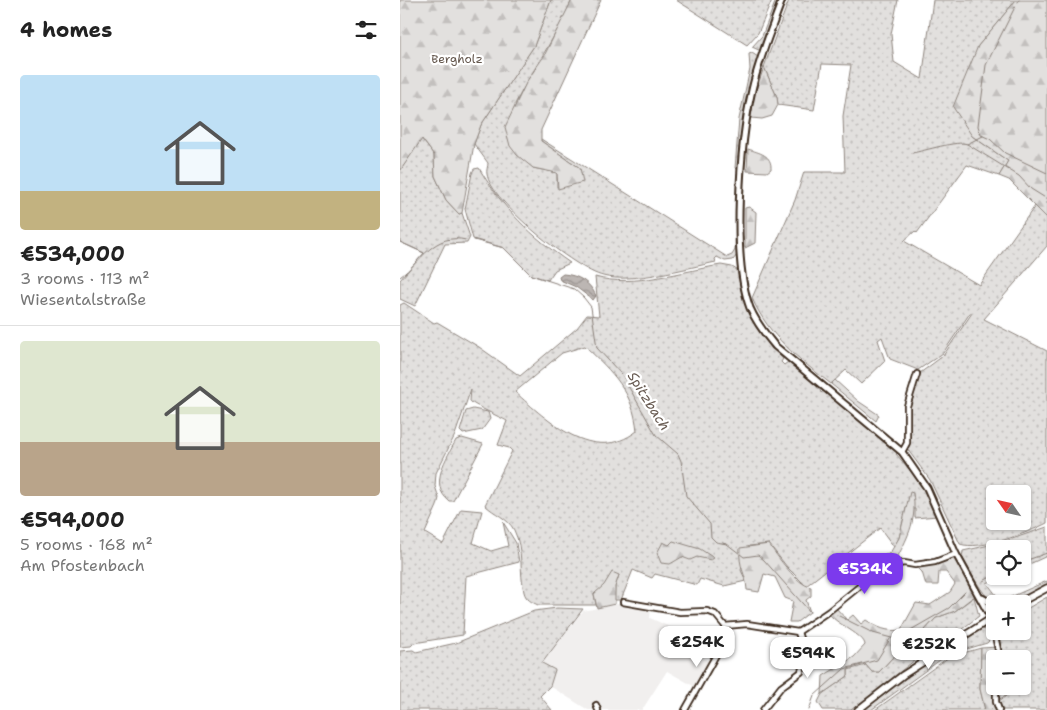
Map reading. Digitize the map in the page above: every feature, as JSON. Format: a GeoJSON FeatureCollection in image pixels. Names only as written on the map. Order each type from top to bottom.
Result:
{"type":"FeatureCollection","features":[{"type":"Feature","properties":{"kind":"main road"},"geometry":{"type":"LineString","coordinates":[[1031,597],[1047,588]]}},
{"type":"Feature","properties":{"kind":"main road"},"geometry":{"type":"LineString","coordinates":[[858,710],[903,675],[986,622]]}},
{"type":"Feature","properties":{"kind":"street"},"geometry":{"type":"LineString","coordinates":[[782,0],[752,90],[746,128],[740,231],[740,262],[745,292],[762,330],[774,346],[902,452],[927,488],[956,554],[986,606]]}},
{"type":"Feature","properties":{"kind":"street"},"geometry":{"type":"LineString","coordinates":[[902,452],[907,444],[906,406],[917,374]]}},
{"type":"Feature","properties":{"kind":"street"},"geometry":{"type":"LineString","coordinates":[[728,628],[747,624],[798,632],[888,566],[904,563],[914,565],[935,562],[956,554]]}},
{"type":"Feature","properties":{"kind":"street"},"geometry":{"type":"LineString","coordinates":[[980,596],[986,600]]}},
{"type":"Feature","properties":{"kind":"street"},"geometry":{"type":"LineString","coordinates":[[622,602],[680,612],[707,611],[716,614],[728,628]]}},
{"type":"Feature","properties":{"kind":"street"},"geometry":{"type":"LineString","coordinates":[[684,710],[725,639],[728,628]]}},
{"type":"Feature","properties":{"kind":"street"},"geometry":{"type":"LineString","coordinates":[[763,710],[781,687],[801,672],[805,655],[798,632]]}},
{"type":"Feature","properties":{"kind":"street"},"geometry":{"type":"LineString","coordinates":[[996,695],[999,710]]}},
{"type":"Feature","properties":{"kind":"shaded area"},"geometry":{"type":"Polygon","coordinates":[[[623,603],[651,608],[650,618],[699,640],[696,651],[710,663],[697,688],[667,671],[642,710],[588,710],[550,686],[555,670],[542,663],[583,611],[623,603]]]}},
{"type":"Feature","properties":{"kind":"green space","name":"Bergholz"},"geometry":{"type":"Polygon","coordinates":[[[400,0],[551,0],[534,46],[481,125],[474,144],[462,213],[459,214],[446,200],[435,176],[434,155],[422,139],[400,171],[400,0]]]}},
{"type":"Feature","properties":{"kind":"green space"},"geometry":{"type":"Polygon","coordinates":[[[551,0],[572,0],[559,27],[515,104],[533,168],[557,173],[557,187],[580,168],[541,141],[541,139],[727,257],[732,255],[735,250],[737,173],[739,173],[737,255],[733,260],[725,261],[717,257],[715,259],[716,262],[643,277],[615,278],[603,276],[590,271],[574,261],[536,233],[518,217],[492,186],[487,173],[488,163],[474,144],[481,125],[534,46],[551,0]]]}},
{"type":"Feature","properties":{"kind":"green space"},"geometry":{"type":"Polygon","coordinates":[[[572,0],[601,0],[541,130],[541,141],[580,168],[583,182],[558,189],[557,173],[533,168],[517,155],[510,146],[505,127],[527,81],[544,56],[572,0]]]}},
{"type":"Feature","properties":{"kind":"green space"},"geometry":{"type":"Polygon","coordinates":[[[676,0],[772,0],[758,33],[747,45],[676,0]]]}},
{"type":"Feature","properties":{"kind":"green space"},"geometry":{"type":"Polygon","coordinates":[[[776,0],[779,0],[761,51],[752,47],[762,36],[776,0]]]}},
{"type":"Feature","properties":{"kind":"green space"},"geometry":{"type":"Polygon","coordinates":[[[789,0],[898,0],[891,34],[894,62],[922,79],[933,0],[1016,0],[978,46],[972,136],[1008,161],[999,176],[967,165],[917,233],[915,231],[904,241],[979,285],[1035,206],[1047,218],[1047,246],[984,319],[1047,351],[1047,523],[1031,530],[1031,485],[986,485],[986,530],[1030,530],[1004,540],[986,540],[986,544],[969,546],[960,544],[930,480],[908,450],[907,410],[920,373],[943,356],[972,313],[970,313],[943,353],[918,370],[890,359],[882,337],[878,340],[885,361],[861,384],[846,370],[831,384],[786,346],[759,312],[752,298],[795,200],[804,172],[845,172],[843,116],[851,65],[822,64],[814,110],[778,105],[777,97],[764,67],[789,0]]]}},
{"type":"Feature","properties":{"kind":"green space"},"geometry":{"type":"Polygon","coordinates":[[[1016,0],[1047,0],[1047,218],[1009,180],[999,176],[1008,161],[972,136],[953,107],[978,46],[1016,0]]]}},
{"type":"Feature","properties":{"kind":"green space"},"geometry":{"type":"Polygon","coordinates":[[[752,53],[758,57],[743,120],[739,169],[735,168],[739,119],[750,69],[749,54],[752,53]]]}},
{"type":"Feature","properties":{"kind":"green space"},"geometry":{"type":"Polygon","coordinates":[[[764,67],[777,97],[778,105],[772,116],[762,119],[751,118],[754,96],[764,67]]]}},
{"type":"Feature","properties":{"kind":"green space"},"geometry":{"type":"Polygon","coordinates":[[[421,138],[434,155],[435,176],[446,200],[459,214],[462,213],[470,237],[467,243],[445,244],[415,306],[400,299],[400,280],[424,253],[400,242],[400,171],[421,138]]]}},
{"type":"Feature","properties":{"kind":"green space"},"geometry":{"type":"Polygon","coordinates":[[[748,149],[761,153],[767,158],[770,161],[771,169],[767,172],[747,171],[748,149]]]}},
{"type":"Feature","properties":{"kind":"green space"},"geometry":{"type":"Polygon","coordinates":[[[479,168],[488,183],[519,221],[543,243],[570,263],[555,270],[548,280],[531,275],[504,248],[473,239],[465,209],[472,173],[474,169],[479,168]]]}},
{"type":"Feature","properties":{"kind":"green space"},"geometry":{"type":"Polygon","coordinates":[[[749,207],[756,212],[755,243],[745,248],[745,208],[749,207]]]}},
{"type":"Feature","properties":{"kind":"green space"},"geometry":{"type":"Polygon","coordinates":[[[721,265],[737,270],[743,297],[752,319],[765,339],[783,359],[781,362],[784,365],[788,362],[819,387],[821,393],[824,390],[898,452],[896,454],[922,484],[937,516],[915,518],[915,509],[906,508],[899,538],[894,547],[880,528],[806,586],[787,567],[769,544],[749,546],[741,570],[746,581],[724,586],[700,579],[697,585],[655,574],[652,578],[633,570],[621,600],[614,600],[615,587],[619,575],[594,594],[596,605],[538,605],[531,602],[524,592],[519,546],[514,530],[505,519],[485,505],[512,451],[509,448],[498,445],[507,421],[472,403],[470,401],[471,389],[455,435],[436,473],[435,486],[439,498],[425,533],[443,544],[461,509],[482,511],[473,543],[491,551],[508,546],[503,522],[516,543],[519,562],[466,576],[463,635],[400,647],[400,305],[404,303],[434,323],[437,322],[479,347],[520,376],[577,328],[587,315],[599,316],[595,277],[625,281],[641,280],[721,265]],[[585,346],[562,353],[515,392],[542,415],[572,435],[588,441],[604,443],[620,440],[637,431],[631,405],[613,374],[585,346]]]}},
{"type":"Feature","properties":{"kind":"green space"},"geometry":{"type":"Polygon","coordinates":[[[835,380],[858,401],[879,415],[876,421],[831,384],[835,380]]]}},
{"type":"Feature","properties":{"kind":"green space"},"geometry":{"type":"Polygon","coordinates":[[[473,409],[488,412],[490,419],[482,430],[463,434],[460,431],[466,411],[473,409]]]}},
{"type":"Feature","properties":{"kind":"green space"},"geometry":{"type":"Polygon","coordinates":[[[462,438],[483,444],[453,501],[449,501],[440,487],[441,471],[456,440],[462,438]]]}},
{"type":"Feature","properties":{"kind":"green space"},"geometry":{"type":"Polygon","coordinates":[[[910,492],[913,493],[914,502],[913,519],[897,558],[899,563],[888,566],[871,577],[864,570],[876,559],[890,553],[899,538],[910,492]]]}},
{"type":"Feature","properties":{"kind":"green space"},"geometry":{"type":"Polygon","coordinates":[[[1047,527],[1047,556],[1031,563],[1031,540],[1009,540],[1047,527]]]}},
{"type":"Feature","properties":{"kind":"green space"},"geometry":{"type":"Polygon","coordinates":[[[673,541],[700,549],[714,558],[711,560],[697,557],[690,560],[682,557],[670,564],[661,563],[657,553],[663,542],[669,545],[673,541]]]}},
{"type":"Feature","properties":{"kind":"green space"},"geometry":{"type":"Polygon","coordinates":[[[769,544],[794,576],[811,587],[811,596],[806,600],[810,612],[797,622],[789,622],[793,601],[785,598],[775,577],[764,574],[759,592],[747,590],[740,560],[740,548],[769,544]]]}},
{"type":"Feature","properties":{"kind":"green space"},"geometry":{"type":"Polygon","coordinates":[[[986,546],[986,585],[989,585],[996,595],[986,595],[980,588],[962,557],[963,551],[986,546]]]}},
{"type":"Feature","properties":{"kind":"green space"},"geometry":{"type":"Polygon","coordinates":[[[956,554],[980,597],[973,597],[955,611],[936,618],[907,649],[892,658],[879,672],[872,672],[865,664],[848,669],[848,676],[822,694],[823,676],[854,657],[865,645],[860,637],[829,614],[836,608],[847,620],[853,615],[861,624],[866,620],[883,629],[901,630],[916,603],[930,605],[950,592],[955,584],[946,572],[939,572],[938,585],[926,585],[922,572],[915,565],[935,562],[956,554]]]}},
{"type":"Feature","properties":{"kind":"green space"},"geometry":{"type":"Polygon","coordinates":[[[612,572],[619,575],[615,587],[615,604],[597,608],[594,594],[604,585],[612,572]]]}},
{"type":"Feature","properties":{"kind":"green space"},"geometry":{"type":"Polygon","coordinates":[[[1047,581],[1047,585],[1029,594],[1015,595],[1047,581]]]}},
{"type":"Feature","properties":{"kind":"green space"},"geometry":{"type":"Polygon","coordinates":[[[974,597],[979,616],[953,636],[915,660],[851,710],[823,710],[818,702],[822,694],[848,676],[848,670],[866,665],[872,672],[879,672],[892,658],[907,649],[936,618],[955,611],[974,597]]]}},
{"type":"Feature","properties":{"kind":"green space"},"geometry":{"type":"Polygon","coordinates":[[[1047,597],[1047,710],[1003,710],[999,701],[1006,695],[1031,695],[1031,650],[1001,650],[1000,640],[1031,640],[1031,606],[1047,597]]]}},
{"type":"Feature","properties":{"kind":"green space"},"geometry":{"type":"Polygon","coordinates":[[[557,608],[583,609],[542,663],[555,670],[550,686],[540,696],[552,710],[400,710],[400,651],[413,650],[416,652],[456,643],[534,611],[557,608]]]}},
{"type":"Feature","properties":{"kind":"green space"},"geometry":{"type":"Polygon","coordinates":[[[982,629],[986,630],[986,640],[990,640],[987,643],[947,655],[871,710],[864,710],[921,667],[982,629]]]}},
{"type":"Feature","properties":{"kind":"green space"},"geometry":{"type":"Polygon","coordinates":[[[997,647],[997,650],[986,650],[986,695],[1006,695],[995,701],[997,710],[985,710],[980,689],[981,648],[997,647]]]}},
{"type":"Feature","properties":{"kind":"green space"},"geometry":{"type":"Polygon","coordinates":[[[981,648],[980,689],[985,710],[875,710],[949,657],[981,648]]]}},
{"type":"Feature","properties":{"kind":"water"},"geometry":{"type":"Polygon","coordinates":[[[563,274],[574,276],[587,283],[596,296],[593,300],[576,287],[560,280],[559,277],[563,274]]]}},
{"type":"Feature","properties":{"kind":"waterway"},"geometry":{"type":"LineString","coordinates":[[1015,7],[986,65],[978,126],[981,135],[990,139],[1005,153],[1047,173]]}},
{"type":"Feature","properties":{"kind":"waterway"},"geometry":{"type":"LineString","coordinates":[[912,153],[949,145],[967,144],[983,136]]}},
{"type":"Feature","properties":{"kind":"waterway"},"geometry":{"type":"LineString","coordinates":[[967,144],[1019,176],[1031,189],[1047,199]]}},
{"type":"Feature","properties":{"kind":"waterway","name":"Spitzbach"},"geometry":{"type":"LineString","coordinates":[[400,277],[437,244],[445,240],[466,240]]}},
{"type":"Feature","properties":{"kind":"waterway","name":"Spitzbach"},"geometry":{"type":"LineString","coordinates":[[474,240],[504,248],[531,275],[574,289],[584,298],[591,307],[597,348],[622,375],[656,435],[678,454],[681,461],[686,496],[710,524],[711,537],[716,542],[727,544],[744,557],[758,555],[810,612]]}},
{"type":"Feature","properties":{"kind":"waterway"},"geometry":{"type":"LineString","coordinates":[[400,242],[424,253]]}},
{"type":"Feature","properties":{"kind":"waterway"},"geometry":{"type":"LineString","coordinates":[[1031,559],[1047,553]]}},
{"type":"Feature","properties":{"kind":"waterway"},"geometry":{"type":"LineString","coordinates":[[837,615],[873,633],[895,639],[949,608],[965,592]]}},
{"type":"Feature","properties":{"kind":"waterway"},"geometry":{"type":"LineString","coordinates":[[809,710],[814,696],[844,669],[877,660],[890,639]]}}]}
